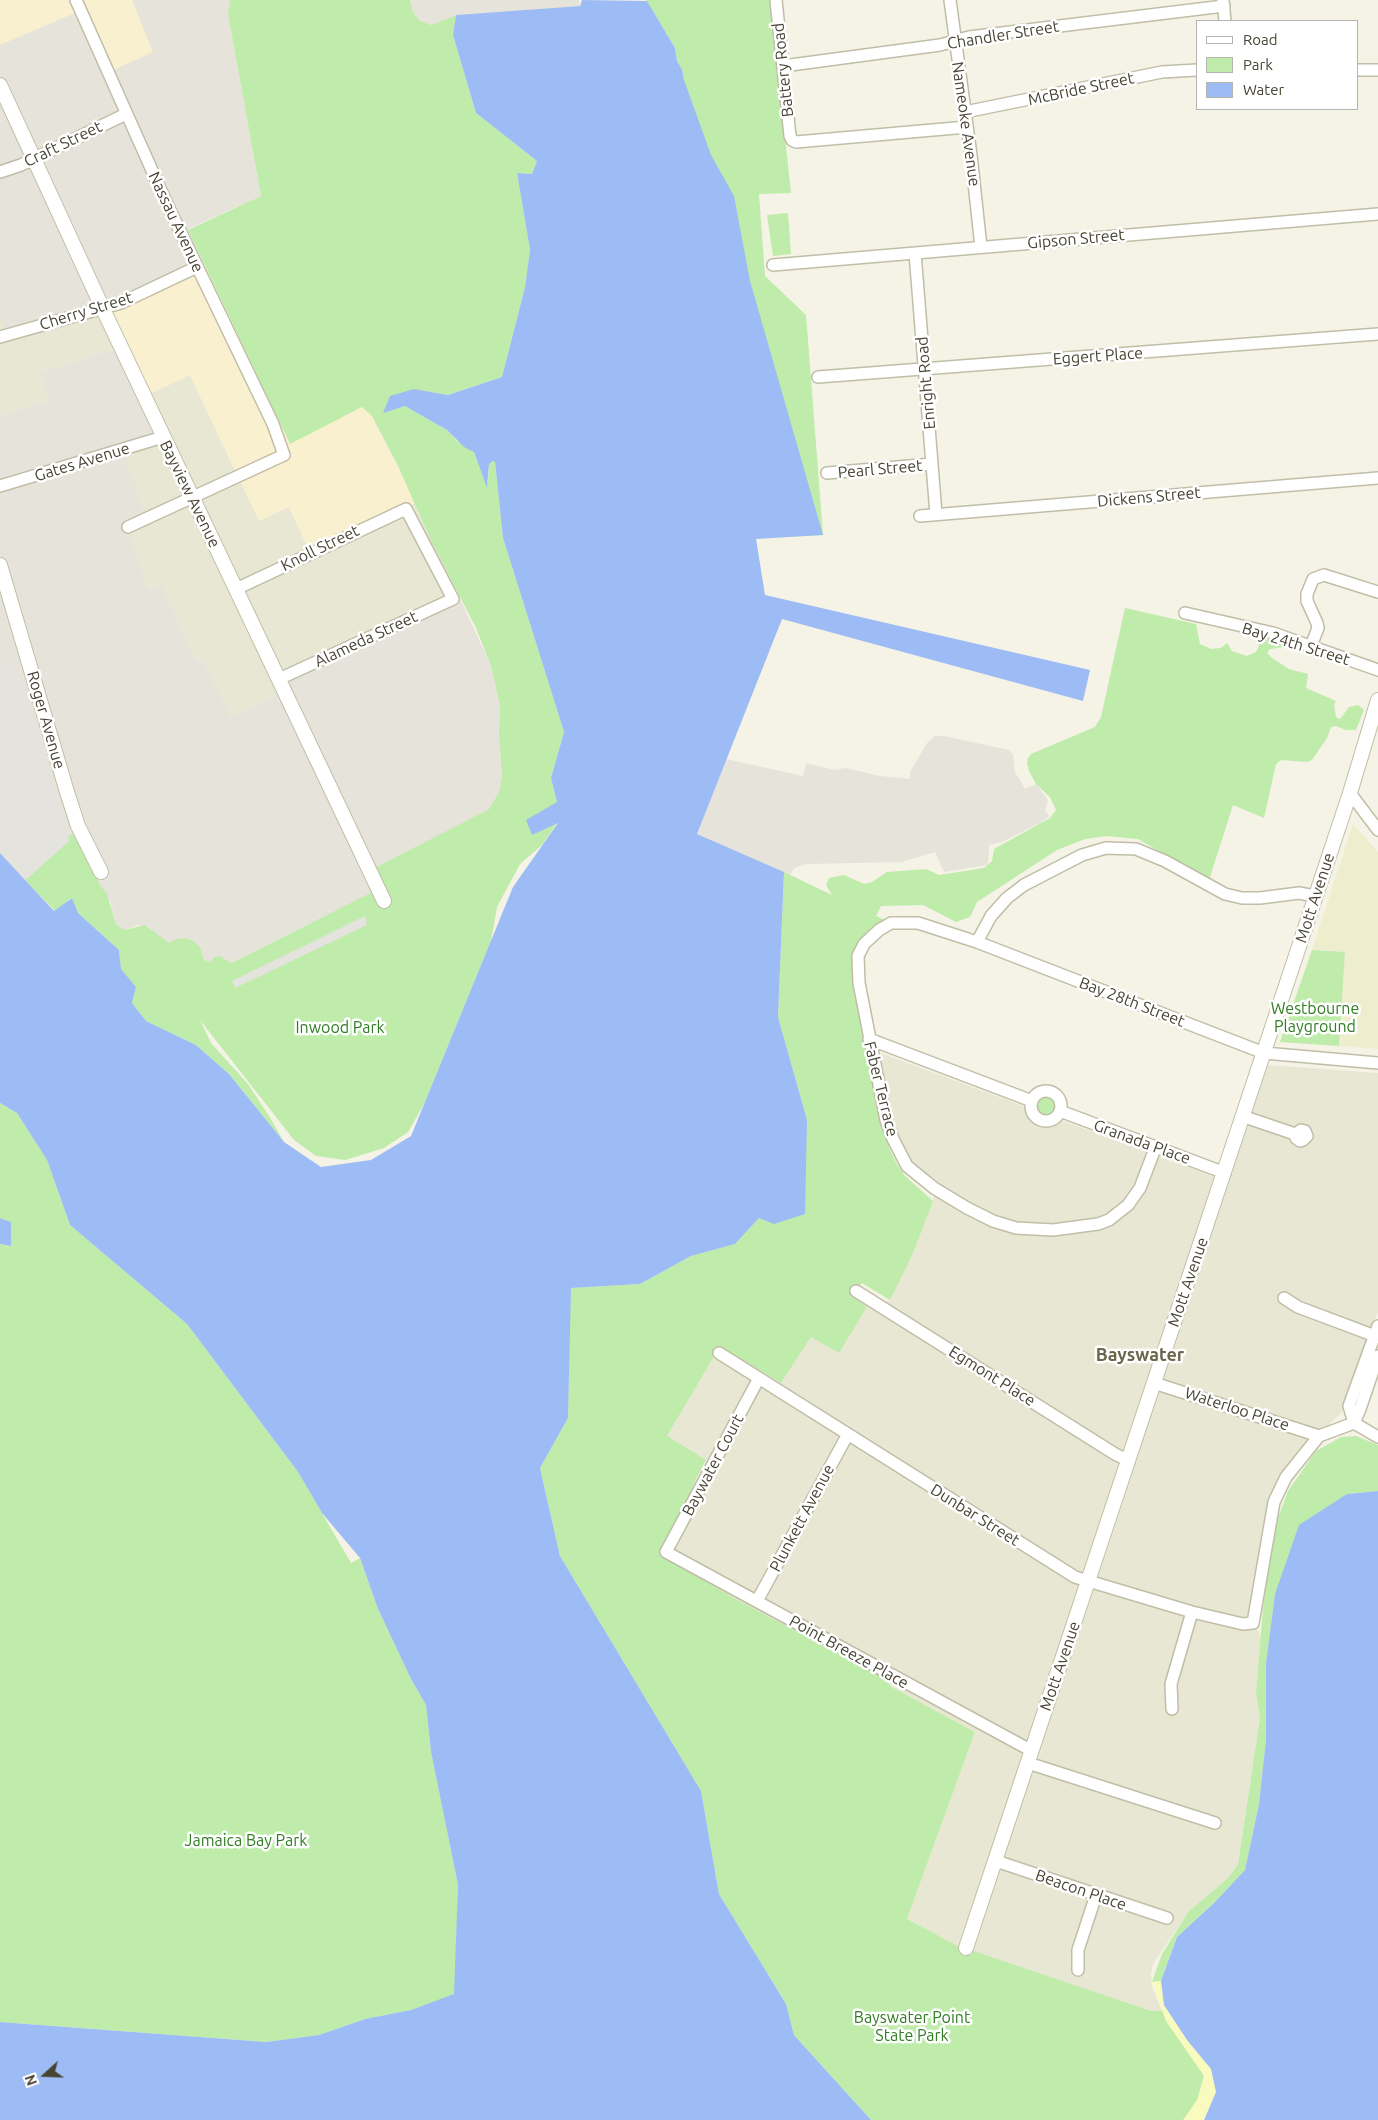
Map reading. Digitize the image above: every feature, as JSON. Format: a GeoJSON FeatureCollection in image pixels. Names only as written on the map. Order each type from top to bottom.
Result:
{"type":"FeatureCollection","features":[{"type":"Feature","properties":{"kind":"street","name":"Nassau Avenue"},"geometry":{"type":"LineString","coordinates":[[76,0],[126,114],[197,267],[251,377],[284,455],[192,498]]}},
{"type":"Feature","properties":{"kind":"street","name":"Battery Road"},"geometry":{"type":"LineString","coordinates":[[776,0],[790,136],[792,140],[796,142],[967,127]]}},
{"type":"Feature","properties":{"kind":"street","name":"Nameoke Avenue"},"geometry":{"type":"LineString","coordinates":[[950,0],[981,247]]}},
{"type":"Feature","properties":{"kind":"street","name":"Chandler Street"},"geometry":{"type":"LineString","coordinates":[[783,66],[940,45],[969,37],[1223,3]]}},
{"type":"Feature","properties":{"kind":"street"},"geometry":{"type":"LineString","coordinates":[[1223,3],[1225,20]]}},
{"type":"Feature","properties":{"kind":"street","name":"McBride Street"},"geometry":{"type":"LineString","coordinates":[[965,112],[1162,72],[1196,70]]}},
{"type":"Feature","properties":{"kind":"street"},"geometry":{"type":"LineString","coordinates":[[1358,70],[1378,70]]}},
{"type":"Feature","properties":{"kind":"street","name":"Bayview Avenue"},"geometry":{"type":"LineString","coordinates":[[0,85],[163,437],[384,901]]}},
{"type":"Feature","properties":{"kind":"street","name":"Craft Street"},"geometry":{"type":"LineString","coordinates":[[0,172],[126,114]]}},
{"type":"Feature","properties":{"kind":"street","name":"Gipson Street"},"geometry":{"type":"LineString","coordinates":[[773,265],[1378,214]]}},
{"type":"Feature","properties":{"kind":"street","name":"Enright Road"},"geometry":{"type":"LineString","coordinates":[[915,253],[936,514]]}},
{"type":"Feature","properties":{"kind":"street","name":"Cherry Street"},"geometry":{"type":"LineString","coordinates":[[0,337],[121,303],[197,267]]}},
{"type":"Feature","properties":{"kind":"street","name":"Eggert Place"},"geometry":{"type":"LineString","coordinates":[[818,377],[1378,334]]}},
{"type":"Feature","properties":{"kind":"street","name":"Gates Avenue"},"geometry":{"type":"LineString","coordinates":[[0,486],[163,437]]}},
{"type":"Feature","properties":{"kind":"street","name":"Pearl Street"},"geometry":{"type":"LineString","coordinates":[[827,473],[932,464]]}},
{"type":"Feature","properties":{"kind":"street","name":"Dickens Street"},"geometry":{"type":"LineString","coordinates":[[920,516],[1378,478]]}},
{"type":"Feature","properties":{"kind":"street"},"geometry":{"type":"LineString","coordinates":[[128,527],[192,498]]}},
{"type":"Feature","properties":{"kind":"street","name":"Knoll Street"},"geometry":{"type":"LineString","coordinates":[[236,589],[406,509],[453,599]]}},
{"type":"Feature","properties":{"kind":"street","name":"Roger Avenue"},"geometry":{"type":"LineString","coordinates":[[0,565],[78,826],[101,872]]}},
{"type":"Feature","properties":{"kind":"street"},"geometry":{"type":"LineString","coordinates":[[1312,646],[1318,628],[1307,601],[1307,594],[1312,579],[1324,575],[1378,592]]}},
{"type":"Feature","properties":{"kind":"street","name":"Alameda Street"},"geometry":{"type":"LineString","coordinates":[[279,679],[453,599]]}},
{"type":"Feature","properties":{"kind":"street","name":"Bay 24th Street"},"geometry":{"type":"LineString","coordinates":[[1185,614],[1273,633],[1378,670]]}},
{"type":"Feature","properties":{"kind":"street","name":"Mott Avenue"},"geometry":{"type":"LineString","coordinates":[[966,1948],[1225,1173],[1242,1116],[1350,793],[1378,700]]}},
{"type":"Feature","properties":{"kind":"street"},"geometry":{"type":"LineString","coordinates":[[1350,793],[1378,830]]}},
{"type":"Feature","properties":{"kind":"street"},"geometry":{"type":"LineString","coordinates":[[977,942],[992,916],[1007,898],[1024,885],[1082,855],[1106,848],[1136,849],[1165,861],[1225,894],[1242,898],[1260,898],[1300,893],[1315,896]]}},
{"type":"Feature","properties":{"kind":"street","name":"Bay 28th Street"},"geometry":{"type":"LineString","coordinates":[[891,923],[918,923],[977,942],[1264,1053],[1378,1063]]}},
{"type":"Feature","properties":{"kind":"street","name":"Faber Terrace"},"geometry":{"type":"LineString","coordinates":[[891,923],[868,939],[858,956],[858,983],[886,1120],[893,1139],[907,1166],[934,1188],[967,1208],[998,1223],[1016,1228],[1053,1230],[1098,1224],[1109,1220],[1124,1209],[1140,1188],[1156,1146]]}},
{"type":"Feature","properties":{"kind":"street"},"geometry":{"type":"LineString","coordinates":[[869,1039],[1032,1101]]}},
{"type":"Feature","properties":{"kind":"street"},"geometry":{"type":"LineString","coordinates":[[1039,1093],[1054,1093],[1060,1101],[1060,1111],[1055,1119],[1041,1120],[1034,1114],[1032,1101],[1039,1093]]}},
{"type":"Feature","properties":{"kind":"street","name":"Granada Place"},"geometry":{"type":"LineString","coordinates":[[1060,1111],[1225,1173]]}},
{"type":"Feature","properties":{"kind":"street"},"geometry":{"type":"LineString","coordinates":[[1242,1116],[1296,1134]]}},
{"type":"Feature","properties":{"kind":"street","name":"Egmont Place"},"geometry":{"type":"LineString","coordinates":[[856,1291],[1116,1454],[1129,1460]]}},
{"type":"Feature","properties":{"kind":"street"},"geometry":{"type":"LineString","coordinates":[[1284,1298],[1298,1307],[1377,1333],[1349,1406],[1354,1423],[1378,1437]]}},
{"type":"Feature","properties":{"kind":"street","name":"Dunbar Street"},"geometry":{"type":"LineString","coordinates":[[720,1353],[1075,1577],[1192,1612],[1243,1624],[1253,1623],[1274,1502],[1286,1477],[1319,1436]]}},
{"type":"Feature","properties":{"kind":"street"},"geometry":{"type":"LineString","coordinates":[[1319,1436],[1354,1423],[1378,1356]]}},
{"type":"Feature","properties":{"kind":"street","name":"Baywater Court"},"geometry":{"type":"LineString","coordinates":[[666,1552],[759,1378]]}},
{"type":"Feature","properties":{"kind":"street","name":"Waterloo Place"},"geometry":{"type":"LineString","coordinates":[[1154,1383],[1319,1436]]}},
{"type":"Feature","properties":{"kind":"street","name":"Plunkett Avenue"},"geometry":{"type":"LineString","coordinates":[[757,1601],[848,1434]]}},
{"type":"Feature","properties":{"kind":"street","name":"Point Breeze Place"},"geometry":{"type":"LineString","coordinates":[[666,1552],[757,1601],[1030,1758],[1215,1823]]}},
{"type":"Feature","properties":{"kind":"street"},"geometry":{"type":"LineString","coordinates":[[1172,1709],[1171,1684],[1192,1612]]}},
{"type":"Feature","properties":{"kind":"street","name":"Beacon Place"},"geometry":{"type":"LineString","coordinates":[[996,1861],[1167,1918]]}},
{"type":"Feature","properties":{"kind":"street"},"geometry":{"type":"LineString","coordinates":[[1078,1970],[1078,1950],[1096,1895]]}},
{"type":"Feature","properties":{"kind":"shaded area"},"geometry":{"type":"Polygon","coordinates":[[[0,0],[132,0],[154,52],[109,73],[0,45],[0,0]]]}},
{"type":"Feature","properties":{"kind":"shaded area"},"geometry":{"type":"Polygon","coordinates":[[[132,0],[230,0],[228,14],[261,196],[188,229],[203,263],[120,302],[6,333],[0,312],[0,45],[82,10],[109,72],[153,52],[132,0]]]}},
{"type":"Feature","properties":{"kind":"shaded area"},"geometry":{"type":"Polygon","coordinates":[[[410,0],[579,0],[580,6],[456,15],[432,25],[420,21],[412,13],[410,0]]]}},
{"type":"Feature","properties":{"kind":"shaded area"},"geometry":{"type":"Polygon","coordinates":[[[203,263],[290,444],[362,407],[372,416],[415,503],[310,552],[289,507],[259,521],[190,375],[145,396],[102,305],[120,302],[203,263]]]}},
{"type":"Feature","properties":{"kind":"shaded area"},"geometry":{"type":"Polygon","coordinates":[[[102,305],[122,347],[40,372],[49,401],[0,415],[0,312],[102,305]]]}},
{"type":"Feature","properties":{"kind":"shaded area"},"geometry":{"type":"Polygon","coordinates":[[[122,347],[165,438],[124,450],[146,521],[129,529],[148,590],[161,584],[197,661],[203,659],[231,716],[285,691],[280,681],[459,596],[491,666],[500,706],[499,736],[502,776],[499,792],[489,809],[368,872],[376,890],[230,963],[225,959],[210,963],[204,960],[200,947],[194,941],[185,938],[169,943],[154,933],[149,927],[139,925],[125,930],[121,928],[116,924],[110,900],[69,841],[25,880],[0,853],[0,415],[49,401],[40,372],[122,347]]]}},
{"type":"Feature","properties":{"kind":"shaded area"},"geometry":{"type":"Polygon","coordinates":[[[190,375],[238,477],[289,507],[310,552],[415,503],[459,596],[281,681],[285,691],[231,716],[203,659],[197,661],[161,584],[148,590],[129,529],[124,450],[145,396],[190,375]]]}},
{"type":"Feature","properties":{"kind":"shaded area"},"geometry":{"type":"Polygon","coordinates":[[[0,655],[23,681],[69,841],[28,878],[0,847],[0,655]]]}},
{"type":"Feature","properties":{"kind":"shaded area"},"geometry":{"type":"Polygon","coordinates":[[[935,736],[944,736],[1009,750],[1013,755],[1015,772],[1025,789],[1036,784],[1048,800],[1045,811],[1050,816],[1002,842],[989,845],[988,865],[944,872],[935,852],[902,862],[807,864],[794,868],[790,875],[697,834],[726,759],[803,776],[806,763],[834,770],[846,768],[880,776],[910,779],[910,772],[927,743],[935,736]]]}},
{"type":"Feature","properties":{"kind":"shaded area"},"geometry":{"type":"Polygon","coordinates":[[[1353,824],[1378,852],[1378,1049],[1339,1046],[1345,952],[1312,950],[1353,824]]]}},
{"type":"Feature","properties":{"kind":"shaded area"},"geometry":{"type":"Polygon","coordinates":[[[365,916],[367,925],[235,988],[232,981],[365,916]]]}},
{"type":"Feature","properties":{"kind":"shaded area"},"geometry":{"type":"Polygon","coordinates":[[[878,1052],[1228,1182],[1267,1065],[1378,1073],[1378,1311],[1342,1412],[1306,1448],[1272,1497],[1252,1615],[1261,1638],[1256,1693],[1260,1718],[1238,1864],[1229,1877],[1188,1912],[1153,1964],[1151,1974],[1152,1987],[1162,2011],[1151,2012],[956,1945],[907,1919],[975,1732],[655,1558],[706,1461],[666,1438],[720,1346],[781,1383],[811,1337],[839,1353],[867,1307],[890,1300],[933,1201],[938,1182],[912,1163],[900,1144],[892,1125],[878,1052]]]}},
{"type":"Feature","properties":{"kind":"green space","name":"Inwood Park"},"geometry":{"type":"Polygon","coordinates":[[[230,0],[410,0],[413,13],[420,21],[432,25],[456,15],[453,35],[476,113],[537,161],[532,174],[517,173],[530,250],[525,287],[502,377],[448,395],[414,389],[383,412],[405,406],[447,430],[457,441],[474,452],[485,482],[488,483],[489,464],[493,461],[495,462],[503,538],[564,732],[551,778],[557,802],[558,822],[542,845],[520,864],[497,907],[491,941],[424,1104],[408,1132],[384,1148],[345,1160],[316,1156],[294,1140],[200,1020],[211,1043],[248,1084],[284,1142],[229,1074],[196,1045],[146,1021],[132,1003],[136,987],[121,970],[119,950],[78,913],[71,898],[55,911],[25,880],[69,841],[68,837],[76,831],[100,885],[107,894],[116,924],[125,930],[145,925],[169,943],[176,939],[185,938],[194,941],[200,947],[204,960],[210,962],[215,957],[220,956],[231,963],[376,890],[367,872],[489,809],[499,792],[502,776],[499,736],[500,706],[491,666],[476,628],[430,538],[398,466],[372,416],[362,407],[290,444],[188,230],[261,196],[228,14],[230,0]]]}},
{"type":"Feature","properties":{"kind":"green space"},"geometry":{"type":"Polygon","coordinates":[[[646,0],[770,0],[791,193],[759,194],[765,276],[806,315],[823,535],[759,538],[682,69],[677,61],[675,48],[646,0]]]}},
{"type":"Feature","properties":{"kind":"green space"},"geometry":{"type":"Polygon","coordinates":[[[788,213],[791,254],[773,256],[767,215],[788,213]]]}},
{"type":"Feature","properties":{"kind":"green space","name":"Bayswater Point State Park"},"geometry":{"type":"Polygon","coordinates":[[[1125,608],[1196,624],[1200,644],[1211,649],[1221,648],[1227,643],[1232,651],[1247,656],[1256,652],[1259,646],[1256,635],[1274,638],[1290,646],[1270,649],[1267,653],[1289,669],[1308,674],[1306,688],[1336,701],[1334,705],[1336,717],[1340,719],[1349,707],[1358,705],[1364,710],[1356,730],[1346,730],[1336,726],[1331,727],[1327,738],[1312,760],[1307,762],[1281,760],[1276,764],[1264,818],[1233,805],[1209,880],[1138,839],[1106,836],[1085,839],[1057,850],[977,902],[970,917],[956,922],[923,905],[881,906],[876,916],[887,921],[853,964],[855,992],[876,1102],[890,1150],[905,1176],[933,1201],[913,1253],[890,1300],[862,1283],[852,1296],[867,1307],[839,1353],[811,1337],[781,1383],[738,1357],[719,1348],[667,1436],[706,1460],[661,1555],[739,1601],[887,1680],[890,1686],[975,1732],[907,1919],[956,1945],[1151,2011],[1162,2011],[1211,2068],[1204,2120],[871,2120],[794,2035],[786,2004],[719,1894],[701,1791],[560,1556],[540,1468],[568,1418],[570,1288],[640,1284],[691,1256],[735,1244],[759,1218],[807,1120],[778,1017],[784,872],[832,895],[826,885],[829,878],[844,875],[864,884],[872,882],[887,872],[926,869],[939,875],[984,868],[992,861],[994,849],[1050,818],[1056,810],[1050,797],[1036,784],[1029,771],[1028,758],[1031,754],[1095,727],[1101,717],[1125,608]]]}},
{"type":"Feature","properties":{"kind":"green space","name":"Westbourne Playground"},"geometry":{"type":"Polygon","coordinates":[[[1312,950],[1345,952],[1339,1046],[1280,1042],[1312,950]]]}},
{"type":"Feature","properties":{"kind":"green space"},"geometry":{"type":"Polygon","coordinates":[[[1046,1097],[1053,1100],[1056,1107],[1053,1114],[1046,1117],[1039,1114],[1036,1107],[1039,1100],[1046,1097]]]}},
{"type":"Feature","properties":{"kind":"green space","name":"Jamaica Bay Park"},"geometry":{"type":"Polygon","coordinates":[[[0,1103],[17,1113],[47,1160],[70,1225],[187,1324],[298,1472],[351,1563],[360,1558],[378,1609],[411,1679],[426,1705],[431,1752],[458,1885],[455,1995],[411,2010],[365,2019],[319,2035],[266,2042],[0,2022],[0,1244],[10,1246],[11,1222],[0,1218],[0,1103]]]}},
{"type":"Feature","properties":{"kind":"green space"},"geometry":{"type":"Polygon","coordinates":[[[1356,1436],[1378,1445],[1378,1491],[1347,1494],[1275,1595],[1266,1663],[1266,1739],[1259,1804],[1245,1870],[1214,1903],[1177,1937],[1161,1981],[1152,1982],[1162,1954],[1188,1912],[1229,1877],[1238,1864],[1260,1718],[1256,1693],[1263,1608],[1275,1526],[1288,1491],[1316,1451],[1341,1437],[1356,1436]]]}},
{"type":"Feature","properties":{"kind":"sand"},"geometry":{"type":"Polygon","coordinates":[[[1161,1981],[1164,2005],[1187,2040],[1211,2068],[1217,2092],[1204,2120],[1183,2120],[1197,2100],[1204,2076],[1166,2021],[1152,1982],[1161,1981]]]}},
{"type":"Feature","properties":{"kind":"water"},"geometry":{"type":"Polygon","coordinates":[[[582,0],[647,1],[675,48],[677,61],[682,69],[684,80],[711,155],[734,196],[750,281],[823,535],[756,539],[765,595],[1090,670],[1083,701],[782,619],[697,834],[784,872],[778,1017],[807,1120],[805,1214],[774,1224],[759,1218],[735,1244],[691,1256],[640,1284],[571,1288],[568,1418],[540,1468],[560,1556],[701,1791],[719,1894],[786,2004],[794,2035],[871,2120],[0,2120],[0,2022],[266,2042],[319,2035],[365,2019],[411,2010],[454,1994],[458,1885],[431,1752],[426,1705],[411,1679],[378,1609],[360,1558],[322,1513],[298,1472],[187,1324],[70,1225],[47,1160],[17,1113],[0,1103],[0,853],[54,911],[72,898],[78,913],[119,950],[121,969],[136,987],[132,1003],[146,1021],[196,1045],[229,1074],[284,1142],[321,1167],[371,1160],[411,1136],[513,887],[558,823],[532,835],[526,820],[557,802],[551,778],[564,732],[503,538],[495,462],[493,461],[489,464],[487,488],[474,452],[464,447],[447,430],[405,406],[383,413],[390,396],[414,389],[448,395],[502,377],[525,287],[530,250],[517,173],[532,174],[537,161],[476,113],[453,35],[456,15],[580,6],[582,0]]]}},
{"type":"Feature","properties":{"kind":"water"},"geometry":{"type":"Polygon","coordinates":[[[0,1218],[11,1222],[11,1246],[0,1244],[0,1218]]]}},
{"type":"Feature","properties":{"kind":"water"},"geometry":{"type":"Polygon","coordinates":[[[1378,1491],[1378,2120],[1204,2120],[1216,2092],[1211,2069],[1187,2040],[1164,2005],[1161,1981],[1177,1937],[1214,1903],[1245,1870],[1259,1804],[1266,1739],[1266,1663],[1275,1594],[1299,1525],[1347,1494],[1378,1491]]]}},
{"type":"Feature","properties":{"kind":"district","name":"Bayswater"},"geometry":{"type":"Point","coordinates":[1140,1355]}}]}
